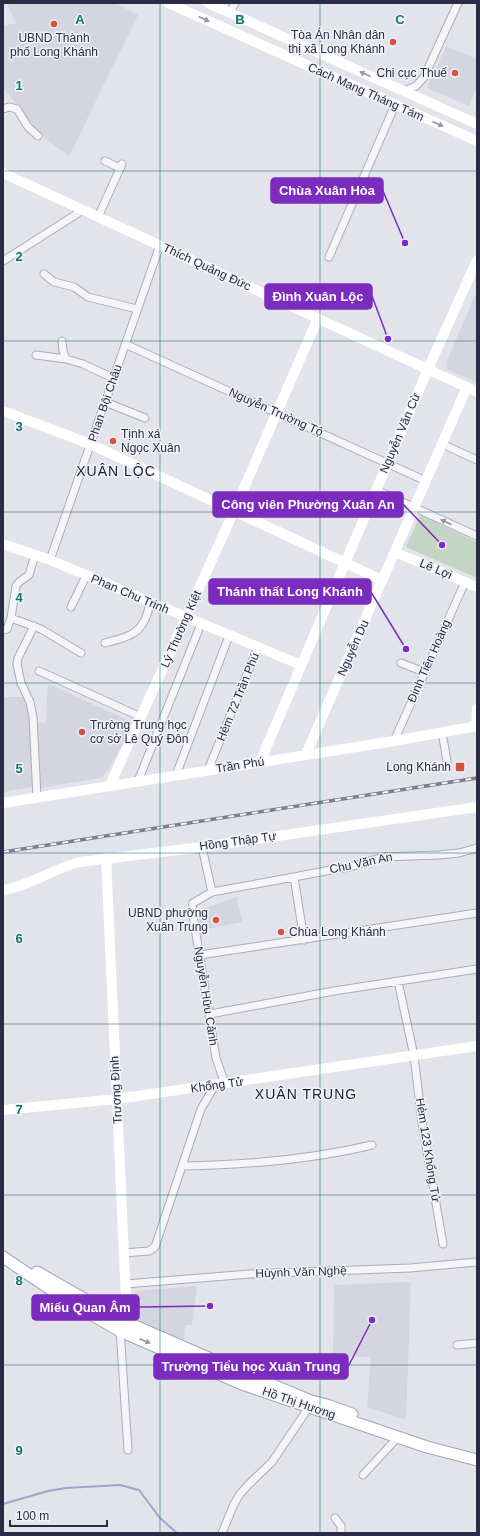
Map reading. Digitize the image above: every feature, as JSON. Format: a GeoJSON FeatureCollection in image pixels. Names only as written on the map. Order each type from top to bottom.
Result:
{"type":"FeatureCollection","features":[{"type":"Feature","properties":{"kind":"main road","name":"Hồ Thị Hương"},"geometry":{"type":"LineString","coordinates":[[3,1249],[7,1260],[71,1292],[123,1326],[242,1384],[427,1447],[477,1460]]}},
{"type":"Feature","properties":{"kind":"main road","name":"Hồ Thị Hương"},"geometry":{"type":"LineString","coordinates":[[123,1326],[311,1400],[327,1404],[430,1441],[477,1452]]}},
{"type":"Feature","properties":{"kind":"street","name":"Cách Mạng Tháng Tám"},"geometry":{"type":"LineString","coordinates":[[168,3],[477,141]]}},
{"type":"Feature","properties":{"kind":"street","name":"Cách Mạng Tháng Tám"},"geometry":{"type":"LineString","coordinates":[[208,3],[477,124]]}},
{"type":"Feature","properties":{"kind":"street"},"geometry":{"type":"LineString","coordinates":[[230,13],[235,3]]}},
{"type":"Feature","properties":{"kind":"street"},"geometry":{"type":"LineString","coordinates":[[404,91],[416,86],[424,77],[458,3]]}},
{"type":"Feature","properties":{"kind":"street"},"geometry":{"type":"LineString","coordinates":[[329,257],[395,105]]}},
{"type":"Feature","properties":{"kind":"street"},"geometry":{"type":"LineString","coordinates":[[3,109],[12,107],[16,109],[28,127],[38,136]]}},
{"type":"Feature","properties":{"kind":"street"},"geometry":{"type":"LineString","coordinates":[[98,217],[121,166],[105,161]]}},
{"type":"Feature","properties":{"kind":"street","name":"Thích Quảng Đức"},"geometry":{"type":"LineString","coordinates":[[3,173],[477,392]]}},
{"type":"Feature","properties":{"kind":"street"},"geometry":{"type":"LineString","coordinates":[[3,261],[83,210]]}},
{"type":"Feature","properties":{"kind":"street","name":"Phan Bội Châu"},"geometry":{"type":"LineString","coordinates":[[50,560],[160,245]]}},
{"type":"Feature","properties":{"kind":"street","name":"Nguyễn Văn Cừ"},"geometry":{"type":"LineString","coordinates":[[260,762],[428,369],[477,260]]}},
{"type":"Feature","properties":{"kind":"street"},"geometry":{"type":"LineString","coordinates":[[44,274],[54,282],[74,287],[88,297],[138,309]]}},
{"type":"Feature","properties":{"kind":"street","name":"Lý Thường Kiệt"},"geometry":{"type":"LineString","coordinates":[[110,785],[234,511],[318,318]]}},
{"type":"Feature","properties":{"kind":"street"},"geometry":{"type":"LineString","coordinates":[[62,341],[66,359]]}},
{"type":"Feature","properties":{"kind":"street","name":"Nguyễn Trường Tộ"},"geometry":{"type":"LineString","coordinates":[[125,344],[426,481]]}},
{"type":"Feature","properties":{"kind":"street"},"geometry":{"type":"LineString","coordinates":[[36,355],[66,359],[83,364],[113,378]]}},
{"type":"Feature","properties":{"kind":"street","name":"Nguyễn Du"},"geometry":{"type":"LineString","coordinates":[[306,754],[467,388]]}},
{"type":"Feature","properties":{"kind":"street"},"geometry":{"type":"LineString","coordinates":[[105,402],[145,418]]}},
{"type":"Feature","properties":{"kind":"street"},"geometry":{"type":"LineString","coordinates":[[3,411],[90,444],[382,580]]}},
{"type":"Feature","properties":{"kind":"street"},"geometry":{"type":"LineString","coordinates":[[442,444],[477,460]]}},
{"type":"Feature","properties":{"kind":"street"},"geometry":{"type":"LineString","coordinates":[[376,490],[477,536]]}},
{"type":"Feature","properties":{"kind":"street","name":"Phan Chu Trinh"},"geometry":{"type":"LineString","coordinates":[[3,544],[50,560],[301,665]]}},
{"type":"Feature","properties":{"kind":"street","name":"Lê Lợi"},"geometry":{"type":"LineString","coordinates":[[395,552],[477,587]]}},
{"type":"Feature","properties":{"kind":"street"},"geometry":{"type":"LineString","coordinates":[[3,630],[7,629],[11,618],[16,586],[29,575],[35,555]]}},
{"type":"Feature","properties":{"kind":"street"},"geometry":{"type":"LineString","coordinates":[[71,607],[86,576]]}},
{"type":"Feature","properties":{"kind":"street","name":"Đinh Tiên Hoàng"},"geometry":{"type":"LineString","coordinates":[[394,741],[465,582]]}},
{"type":"Feature","properties":{"kind":"street"},"geometry":{"type":"LineString","coordinates":[[105,643],[126,638],[138,630],[148,616],[150,602]]}},
{"type":"Feature","properties":{"kind":"street"},"geometry":{"type":"LineString","coordinates":[[11,618],[34,626],[81,653]]}},
{"type":"Feature","properties":{"kind":"street"},"geometry":{"type":"LineString","coordinates":[[138,781],[201,624]]}},
{"type":"Feature","properties":{"kind":"street"},"geometry":{"type":"LineString","coordinates":[[34,626],[18,658],[17,664],[21,683],[30,702],[33,717],[37,797]]}},
{"type":"Feature","properties":{"kind":"street"},"geometry":{"type":"LineString","coordinates":[[176,775],[229,636]]}},
{"type":"Feature","properties":{"kind":"street","name":"Hẻm 72 Trần Phú"},"geometry":{"type":"LineString","coordinates":[[208,770],[258,648]]}},
{"type":"Feature","properties":{"kind":"street"},"geometry":{"type":"LineString","coordinates":[[401,663],[424,672]]}},
{"type":"Feature","properties":{"kind":"street"},"geometry":{"type":"LineString","coordinates":[[39,671],[141,717]]}},
{"type":"Feature","properties":{"kind":"street"},"geometry":{"type":"LineString","coordinates":[[477,709],[477,726]]}},
{"type":"Feature","properties":{"kind":"street","name":"Trần Phú"},"geometry":{"type":"LineString","coordinates":[[3,803],[394,741],[477,726]]}},
{"type":"Feature","properties":{"kind":"street"},"geometry":{"type":"LineString","coordinates":[[442,732],[447,762]]}},
{"type":"Feature","properties":{"kind":"street","name":"Hồng Thập Tự"},"geometry":{"type":"LineString","coordinates":[[3,890],[17,887],[73,864],[106,858],[202,847],[477,807]]}},
{"type":"Feature","properties":{"kind":"street"},"geometry":{"type":"LineString","coordinates":[[202,847],[212,892]]}},
{"type":"Feature","properties":{"kind":"street","name":"Chu Văn An"},"geometry":{"type":"LineString","coordinates":[[212,892],[336,868],[350,867],[383,857],[463,852],[477,848]]}},
{"type":"Feature","properties":{"kind":"street","name":"Trương Định"},"geometry":{"type":"LineString","coordinates":[[106,858],[124,1253],[125,1284],[123,1326]]}},
{"type":"Feature","properties":{"kind":"street"},"geometry":{"type":"LineString","coordinates":[[294,877],[304,940]]}},
{"type":"Feature","properties":{"kind":"street","name":"Nguyễn Hữu Cảnh"},"geometry":{"type":"LineString","coordinates":[[212,892],[193,903],[192,906],[220,1084]]}},
{"type":"Feature","properties":{"kind":"street"},"geometry":{"type":"LineString","coordinates":[[200,955],[477,913]]}},
{"type":"Feature","properties":{"kind":"street"},"geometry":{"type":"LineString","coordinates":[[210,1014],[271,1004],[290,999],[477,969]]}},
{"type":"Feature","properties":{"kind":"street","name":"Hẻm 123 Khổng Tử"},"geometry":{"type":"LineString","coordinates":[[398,981],[414,1056],[423,1129],[443,1244]]}},
{"type":"Feature","properties":{"kind":"street","name":"Khổng Tử"},"geometry":{"type":"LineString","coordinates":[[3,1110],[117,1099],[477,1046]]}},
{"type":"Feature","properties":{"kind":"street"},"geometry":{"type":"LineString","coordinates":[[124,1253],[149,1250],[155,1247],[201,1109],[220,1084]]}},
{"type":"Feature","properties":{"kind":"street"},"geometry":{"type":"LineString","coordinates":[[182,1166],[240,1164],[341,1152],[372,1145]]}},
{"type":"Feature","properties":{"kind":"street","name":"Hùynh Văn Nghệ"},"geometry":{"type":"LineString","coordinates":[[125,1284],[250,1274],[395,1268],[477,1262]]}},
{"type":"Feature","properties":{"kind":"street"},"geometry":{"type":"LineString","coordinates":[[123,1326],[128,1450]]}},
{"type":"Feature","properties":{"kind":"street"},"geometry":{"type":"LineString","coordinates":[[457,1345],[477,1343]]}},
{"type":"Feature","properties":{"kind":"street"},"geometry":{"type":"LineString","coordinates":[[222,1533],[234,1504],[240,1494],[279,1453],[309,1407]]}},
{"type":"Feature","properties":{"kind":"street"},"geometry":{"type":"LineString","coordinates":[[363,1475],[398,1437]]}},
{"type":"Feature","properties":{"kind":"street"},"geometry":{"type":"LineString","coordinates":[[335,1518],[341,1526],[341,1533]]}},
{"type":"Feature","properties":{"kind":"shaded area"},"geometry":{"type":"Polygon","coordinates":[[[7,3],[115,3],[138,15],[69,156],[48,141],[37,130],[5,90],[3,91],[3,26],[16,23],[7,3]]]}},
{"type":"Feature","properties":{"kind":"shaded area","name":"Chi cục Thuế"},"geometry":{"type":"Polygon","coordinates":[[[446,46],[477,59],[477,87],[469,106],[427,88],[446,46]]]}},
{"type":"Feature","properties":{"kind":"shaded area"},"geometry":{"type":"Polygon","coordinates":[[[477,291],[477,382],[448,370],[446,363],[477,291]]]}},
{"type":"Feature","properties":{"kind":"shaded area","name":"Trường Trung học cơ sở Lê Quý Đôn"},"geometry":{"type":"Polygon","coordinates":[[[48,684],[132,722],[125,741],[107,772],[100,778],[40,788],[36,723],[46,722],[48,684]]]}},
{"type":"Feature","properties":{"kind":"shaded area"},"geometry":{"type":"Polygon","coordinates":[[[3,697],[23,697],[29,708],[32,787],[3,792],[3,697]]]}},
{"type":"Feature","properties":{"kind":"shaded area"},"geometry":{"type":"Polygon","coordinates":[[[237,897],[242,922],[201,930],[199,912],[237,897]]]}},
{"type":"Feature","properties":{"kind":"shaded area"},"geometry":{"type":"Polygon","coordinates":[[[411,1282],[406,1420],[367,1407],[371,1357],[333,1356],[334,1285],[411,1282]]]}},
{"type":"Feature","properties":{"kind":"shaded area"},"geometry":{"type":"Polygon","coordinates":[[[197,1286],[192,1325],[185,1325],[184,1340],[137,1321],[135,1291],[197,1286]]]}},
{"type":"Feature","properties":{"kind":"green space"},"geometry":{"type":"Polygon","coordinates":[[[420,515],[477,542],[477,578],[406,547],[420,515]]]}},
{"type":"Feature","properties":{"kind":"waterway"},"geometry":{"type":"LineString","coordinates":[[3,1504],[48,1491],[66,1488],[120,1485],[139,1490],[160,1518],[177,1533]]}},
{"type":"Feature","properties":{"kind":"railway"},"geometry":{"type":"LineString","coordinates":[[3,852],[477,778]]}},
{"type":"Feature","properties":{"kind":"place","name":"UBND Thành phố Long Khánh"},"geometry":{"type":"Point","coordinates":[54,24]}},
{"type":"Feature","properties":{"kind":"place","name":"Tòa Án Nhân dân thị xã Long Khánh"},"geometry":{"type":"Point","coordinates":[393,42]}},
{"type":"Feature","properties":{"kind":"place","name":"Chi cục Thuế"},"geometry":{"type":"Point","coordinates":[455,73]}},
{"type":"Feature","properties":{"kind":"place","name":"Chùa Xuân Hòa"},"geometry":{"type":"Point","coordinates":[405,243]}},
{"type":"Feature","properties":{"kind":"place","name":"Đình Xuân Lộc"},"geometry":{"type":"Point","coordinates":[388,339]}},
{"type":"Feature","properties":{"kind":"place","name":"Tịnh xá Ngọc Xuân"},"geometry":{"type":"Point","coordinates":[113,441]}},
{"type":"Feature","properties":{"kind":"place","name":"Công viên Phường Xuân An"},"geometry":{"type":"Point","coordinates":[442,545]}},
{"type":"Feature","properties":{"kind":"place","name":"Thánh thất Long Khánh"},"geometry":{"type":"Point","coordinates":[406,649]}},
{"type":"Feature","properties":{"kind":"place","name":"Trường Trung học cơ sở Lê Quý Đôn"},"geometry":{"type":"Point","coordinates":[82,732]}},
{"type":"Feature","properties":{"kind":"place","name":"Long Khánh"},"geometry":{"type":"Point","coordinates":[460,767]}},
{"type":"Feature","properties":{"kind":"place","name":"UBND phường Xuân Trung"},"geometry":{"type":"Point","coordinates":[216,920]}},
{"type":"Feature","properties":{"kind":"place","name":"Chùa Long Khánh"},"geometry":{"type":"Point","coordinates":[281,932]}},
{"type":"Feature","properties":{"kind":"place","name":"Miếu Quan Âm"},"geometry":{"type":"Point","coordinates":[210,1306]}},
{"type":"Feature","properties":{"kind":"place","name":"Trường Tiểu học Xuân Trung"},"geometry":{"type":"Point","coordinates":[372,1320]}},
{"type":"Feature","properties":{"kind":"district","name":"XUÂN LỘC"},"geometry":{"type":"Point","coordinates":[116,471]}},
{"type":"Feature","properties":{"kind":"district","name":"XUÂN TRUNG"},"geometry":{"type":"Point","coordinates":[306,1094]}}]}
